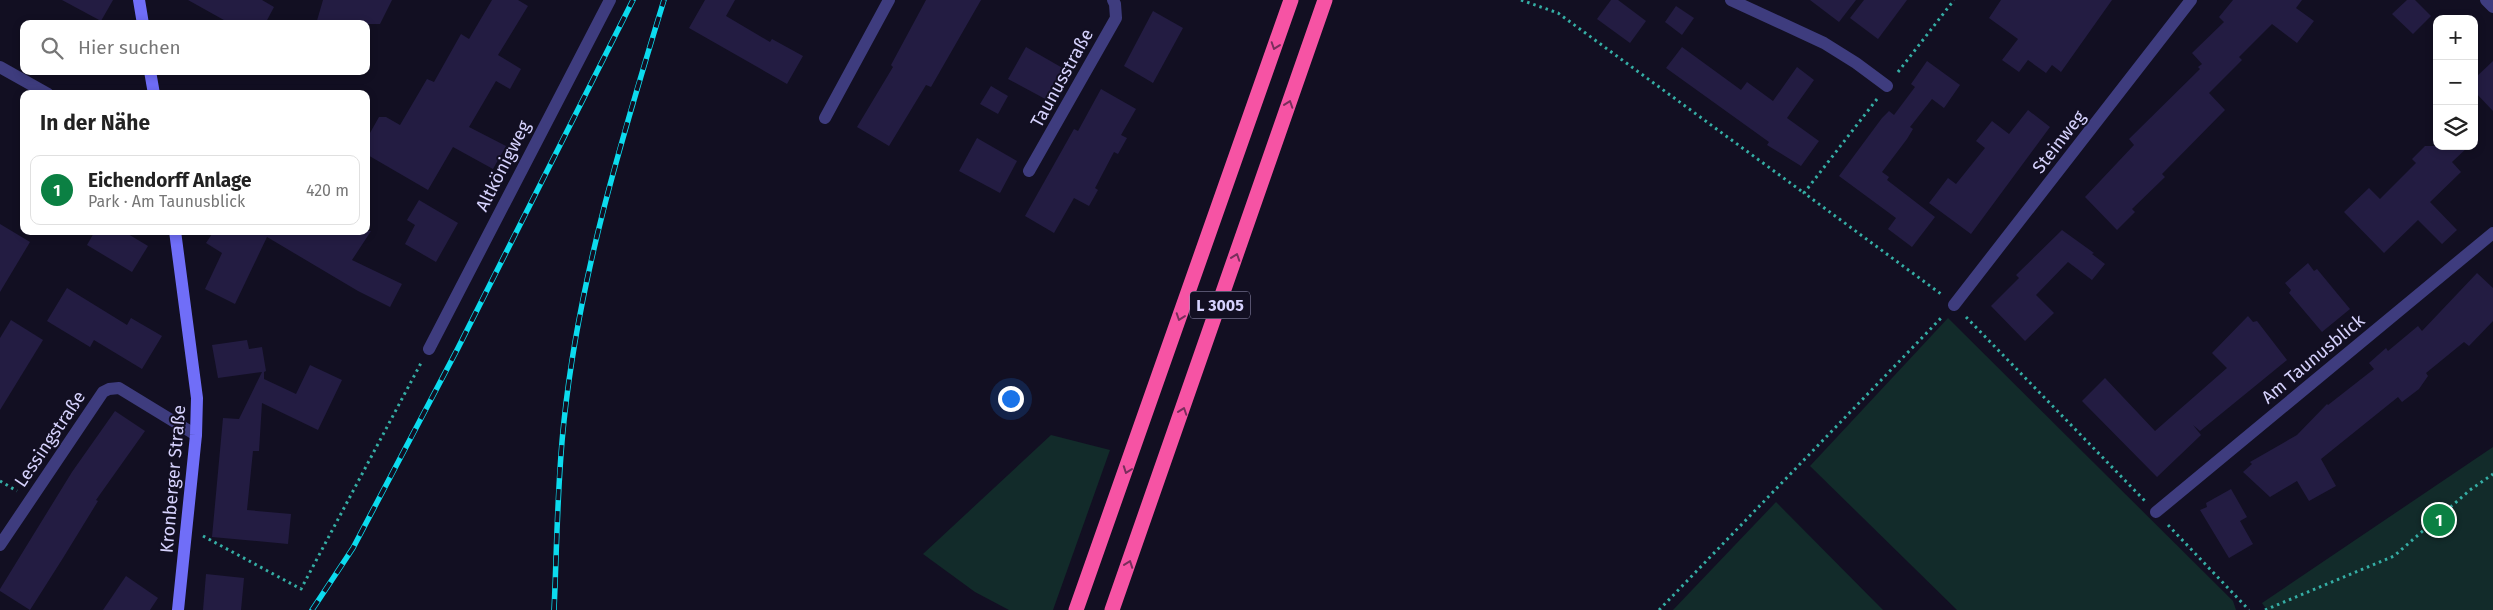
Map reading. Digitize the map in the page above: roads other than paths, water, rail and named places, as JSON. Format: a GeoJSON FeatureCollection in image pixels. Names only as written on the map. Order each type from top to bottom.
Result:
{"type":"FeatureCollection","features":[{"type":"Feature","properties":{"kind":"highway","name":"L 3005"},"geometry":{"type":"LineString","coordinates":[[1076,610],[1291,0]]}},
{"type":"Feature","properties":{"kind":"highway","name":"L 3005"},"geometry":{"type":"LineString","coordinates":[[1112,610],[1325,0]]}},
{"type":"Feature","properties":{"kind":"street"},"geometry":{"type":"LineString","coordinates":[[139,0],[142,20]]}},
{"type":"Feature","properties":{"kind":"street","name":"Altkönigweg"},"geometry":{"type":"LineString","coordinates":[[429,349],[610,0]]}},
{"type":"Feature","properties":{"kind":"street"},"geometry":{"type":"LineString","coordinates":[[825,118],[889,0]]}},
{"type":"Feature","properties":{"kind":"street","name":"Taunusstraße"},"geometry":{"type":"LineString","coordinates":[[1029,172],[1116,18],[1116,4],[1113,0]]}},
{"type":"Feature","properties":{"kind":"street"},"geometry":{"type":"LineString","coordinates":[[1731,0],[1824,43],[1856,63],[1886,86]]}},
{"type":"Feature","properties":{"kind":"street","name":"Steinweg"},"geometry":{"type":"LineString","coordinates":[[1954,305],[2191,0]]}},
{"type":"Feature","properties":{"kind":"street"},"geometry":{"type":"LineString","coordinates":[[2486,0],[2493,7]]}},
{"type":"Feature","properties":{"kind":"street"},"geometry":{"type":"LineString","coordinates":[[0,67],[41,90]]}},
{"type":"Feature","properties":{"kind":"street"},"geometry":{"type":"LineString","coordinates":[[151,75],[153,90]]}},
{"type":"Feature","properties":{"kind":"street","name":"Am Taunusblick"},"geometry":{"type":"LineString","coordinates":[[2156,512],[2493,233]]}},
{"type":"Feature","properties":{"kind":"street","name":"Kronberger Straße"},"geometry":{"type":"LineString","coordinates":[[176,235],[194,362],[197,398],[196,435],[188,528],[178,610]]}},
{"type":"Feature","properties":{"kind":"street","name":"Lessingstraße"},"geometry":{"type":"LineString","coordinates":[[0,545],[103,392],[110,388],[119,388],[196,435]]}},
{"type":"Feature","properties":{"kind":"railway"},"geometry":{"type":"LineString","coordinates":[[312,610],[353,548],[458,348],[633,0]]}},
{"type":"Feature","properties":{"kind":"railway"},"geometry":{"type":"LineString","coordinates":[[554,610],[564,421],[580,314],[604,208],[664,0]]}},
{"type":"Feature","properties":{"kind":"place","name":"Eichendorff Anlage"},"geometry":{"type":"Point","coordinates":[2439,520]}}]}
